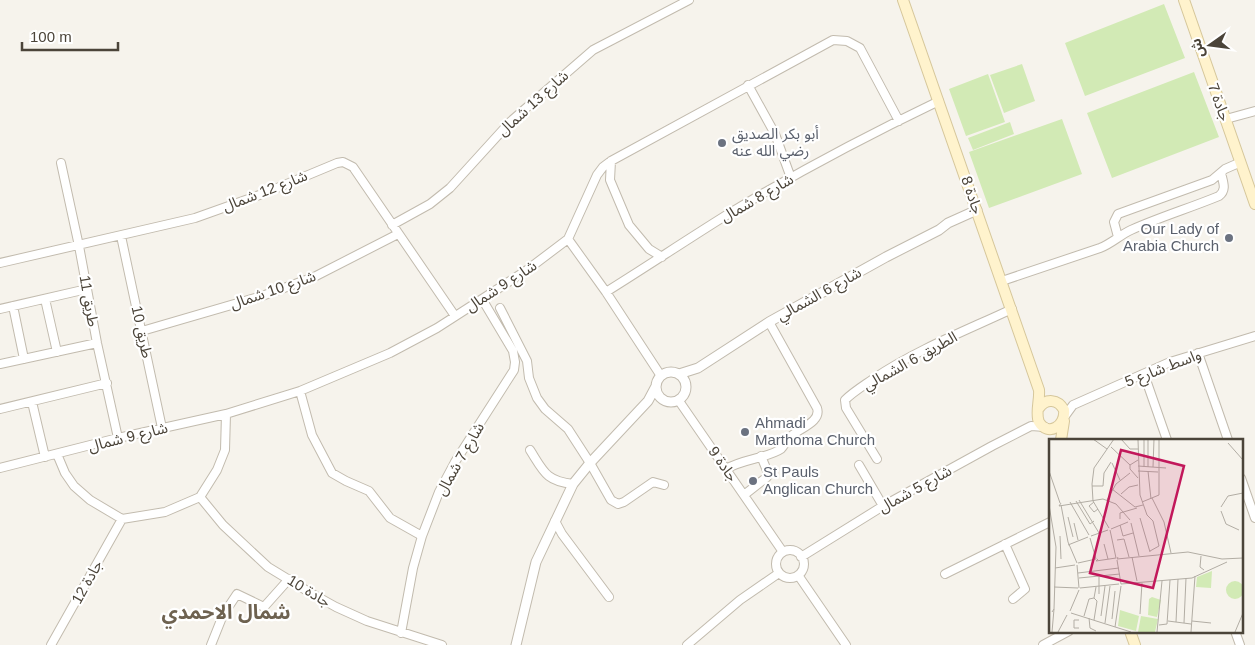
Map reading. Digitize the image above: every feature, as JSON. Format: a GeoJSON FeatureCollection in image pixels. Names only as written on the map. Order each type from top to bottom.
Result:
{"type":"FeatureCollection","features":[{"type":"Feature","properties":{"kind":"main road","name":"جادة 8"},"geometry":{"type":"LineString","coordinates":[[903,0],[1039,390],[1038,410]]}},
{"type":"Feature","properties":{"kind":"main road","name":"جادة 7"},"geometry":{"type":"LineString","coordinates":[[1184,0],[1255,204]]}},
{"type":"Feature","properties":{"kind":"main road","name":"جادة 8"},"geometry":{"type":"LineString","coordinates":[[1039,390],[1054,401]]}},
{"type":"Feature","properties":{"kind":"main road"},"geometry":{"type":"LineString","coordinates":[[1056,439],[1039,422],[1038,410],[1042,404],[1054,401],[1064,410],[1061,439]]}},
{"type":"Feature","properties":{"kind":"main road"},"geometry":{"type":"LineString","coordinates":[[1047,428],[1056,428],[1064,419]]}},
{"type":"Feature","properties":{"kind":"street","name":"شارع 13 شمال"},"geometry":{"type":"LineString","coordinates":[[392,225],[430,204],[450,188],[510,122],[593,50],[689,0]]}},
{"type":"Feature","properties":{"kind":"street","name":"شارع 9 شمال"},"geometry":{"type":"LineString","coordinates":[[0,468],[118,438],[226,414],[300,391],[390,353],[437,328],[527,270],[568,238],[598,175],[610,161],[833,40],[848,41],[860,48],[899,121]]}},
{"type":"Feature","properties":{"kind":"street"},"geometry":{"type":"LineString","coordinates":[[748,85],[775,134],[791,178]]}},
{"type":"Feature","properties":{"kind":"street","name":"شارع 8 شمال"},"geometry":{"type":"LineString","coordinates":[[606,292],[724,217],[791,178],[939,101]]}},
{"type":"Feature","properties":{"kind":"street"},"geometry":{"type":"LineString","coordinates":[[1226,119],[1255,111]]}},
{"type":"Feature","properties":{"kind":"street"},"geometry":{"type":"LineString","coordinates":[[610,161],[610,180],[629,226],[644,245],[662,256]]}},
{"type":"Feature","properties":{"kind":"street","name":"شارع 12 شمال"},"geometry":{"type":"LineString","coordinates":[[0,263],[195,218],[343,162],[353,167],[455,316]]}},
{"type":"Feature","properties":{"kind":"street"},"geometry":{"type":"LineString","coordinates":[[1118,237],[1114,222],[1118,214],[1212,180],[1241,162]]}},
{"type":"Feature","properties":{"kind":"street","name":"طريق 11"},"geometry":{"type":"LineString","coordinates":[[60,163],[118,438]]}},
{"type":"Feature","properties":{"kind":"street"},"geometry":{"type":"LineString","coordinates":[[1002,281],[1100,248],[1118,237],[1155,220],[1219,196],[1223,193],[1224,187],[1221,173]]}},
{"type":"Feature","properties":{"kind":"street","name":"شارع 6 الشمالي"},"geometry":{"type":"LineString","coordinates":[[679,374],[692,371],[704,365],[769,322],[939,230],[948,223],[978,213]]}},
{"type":"Feature","properties":{"kind":"street","name":"شارع 10 شمال"},"geometry":{"type":"LineString","coordinates":[[142,331],[262,296],[314,277],[398,234]]}},
{"type":"Feature","properties":{"kind":"street","name":"طريق 10"},"geometry":{"type":"LineString","coordinates":[[121,236],[162,428]]}},
{"type":"Feature","properties":{"kind":"street"},"geometry":{"type":"LineString","coordinates":[[568,238],[661,376]]}},
{"type":"Feature","properties":{"kind":"street"},"geometry":{"type":"LineString","coordinates":[[0,308],[87,289]]}},
{"type":"Feature","properties":{"kind":"street"},"geometry":{"type":"LineString","coordinates":[[45,299],[57,352]]}},
{"type":"Feature","properties":{"kind":"street","name":"شارع 7 شمال"},"geometry":{"type":"LineString","coordinates":[[400,633],[413,568],[422,536],[439,492],[455,462],[514,370],[513,351],[482,299]]}},
{"type":"Feature","properties":{"kind":"street"},"geometry":{"type":"LineString","coordinates":[[13,306],[24,359]]}},
{"type":"Feature","properties":{"kind":"street"},"geometry":{"type":"LineString","coordinates":[[500,308],[527,361],[529,378],[537,398],[545,409],[568,429],[612,500],[618,504],[624,502],[653,482],[664,485]]}},
{"type":"Feature","properties":{"kind":"street","name":"الطريق 6 الشمالي"},"geometry":{"type":"LineString","coordinates":[[877,459],[846,408],[845,400],[887,370],[934,345],[1012,310]]}},
{"type":"Feature","properties":{"kind":"street"},"geometry":{"type":"LineString","coordinates":[[726,469],[781,449],[788,439],[815,419],[818,414],[817,408],[769,322]]}},
{"type":"Feature","properties":{"kind":"street","name":"واسط شارع 5"},"geometry":{"type":"LineString","coordinates":[[1073,405],[1170,362],[1255,336]]}},
{"type":"Feature","properties":{"kind":"street"},"geometry":{"type":"LineString","coordinates":[[0,364],[97,343]]}},
{"type":"Feature","properties":{"kind":"street"},"geometry":{"type":"LineString","coordinates":[[1198,353],[1228,439]]}},
{"type":"Feature","properties":{"kind":"street","name":"شارع 6 الشمالي"},"geometry":{"type":"LineString","coordinates":[[686,387],[704,365]]}},
{"type":"Feature","properties":{"kind":"street"},"geometry":{"type":"LineString","coordinates":[[516,645],[536,562],[573,484],[651,397],[656,386],[661,376],[670,372],[679,374],[685,382],[686,392],[679,400],[668,403],[658,397],[656,386]]}},
{"type":"Feature","properties":{"kind":"street"},"geometry":{"type":"LineString","coordinates":[[1144,374],[1167,439]]}},
{"type":"Feature","properties":{"kind":"street"},"geometry":{"type":"LineString","coordinates":[[0,409],[107,383]]}},
{"type":"Feature","properties":{"kind":"street"},"geometry":{"type":"LineString","coordinates":[[300,391],[312,435],[332,473],[369,491],[390,518],[422,536]]}},
{"type":"Feature","properties":{"kind":"street"},"geometry":{"type":"LineString","coordinates":[[638,412],[663,400]]}},
{"type":"Feature","properties":{"kind":"street","name":"جادة 9"},"geometry":{"type":"LineString","coordinates":[[679,400],[783,552]]}},
{"type":"Feature","properties":{"kind":"street"},"geometry":{"type":"LineString","coordinates":[[1054,401],[1073,405],[1064,419]]}},
{"type":"Feature","properties":{"kind":"street"},"geometry":{"type":"LineString","coordinates":[[32,402],[45,457]]}},
{"type":"Feature","properties":{"kind":"street"},"geometry":{"type":"LineString","coordinates":[[1038,410],[1031,426],[1047,428]]}},
{"type":"Feature","properties":{"kind":"street"},"geometry":{"type":"LineString","coordinates":[[57,454],[65,473],[74,486],[90,500],[122,518],[166,512],[200,497],[217,470],[226,450],[226,414]]}},
{"type":"Feature","properties":{"kind":"street","name":"شارع 5 شمال"},"geometry":{"type":"LineString","coordinates":[[801,557],[883,506],[1031,426]]}},
{"type":"Feature","properties":{"kind":"street"},"geometry":{"type":"LineString","coordinates":[[530,450],[544,472],[553,480],[573,484]]}},
{"type":"Feature","properties":{"kind":"street"},"geometry":{"type":"LineString","coordinates":[[744,495],[768,477],[768,471],[761,456]]}},
{"type":"Feature","properties":{"kind":"street"},"geometry":{"type":"LineString","coordinates":[[859,465],[883,506]]}},
{"type":"Feature","properties":{"kind":"street"},"geometry":{"type":"LineString","coordinates":[[1242,481],[1255,518]]}},
{"type":"Feature","properties":{"kind":"street","name":"جادة 10"},"geometry":{"type":"LineString","coordinates":[[200,497],[223,525],[268,567],[336,607],[367,621],[442,645]]}},
{"type":"Feature","properties":{"kind":"street","name":"جادة 12"},"geometry":{"type":"LineString","coordinates":[[51,645],[122,518]]}},
{"type":"Feature","properties":{"kind":"street"},"geometry":{"type":"LineString","coordinates":[[555,521],[562,534],[609,598]]}},
{"type":"Feature","properties":{"kind":"street"},"geometry":{"type":"LineString","coordinates":[[945,574],[1049,522]]}},
{"type":"Feature","properties":{"kind":"street"},"geometry":{"type":"LineString","coordinates":[[1005,544],[1025,589],[1013,599]]}},
{"type":"Feature","properties":{"kind":"street"},"geometry":{"type":"LineString","coordinates":[[794,551],[801,557],[803,567],[798,575],[789,578],[779,573],[776,562],[783,552],[794,551]]}},
{"type":"Feature","properties":{"kind":"street"},"geometry":{"type":"LineString","coordinates":[[687,645],[740,600],[779,573]]}},
{"type":"Feature","properties":{"kind":"street"},"geometry":{"type":"LineString","coordinates":[[798,575],[846,645]]}},
{"type":"Feature","properties":{"kind":"street"},"geometry":{"type":"LineString","coordinates":[[210,645],[223,615],[237,594],[264,608],[289,579]]}},
{"type":"Feature","properties":{"kind":"street"},"geometry":{"type":"LineString","coordinates":[[1043,645],[1067,632]]}},
{"type":"Feature","properties":{"kind":"street"},"geometry":{"type":"LineString","coordinates":[[1235,632],[1240,645]]}},
{"type":"Feature","properties":{"kind":"green space"},"geometry":{"type":"Polygon","coordinates":[[[1164,4],[1185,58],[1085,96],[1065,43],[1164,4]]]}},
{"type":"Feature","properties":{"kind":"green space"},"geometry":{"type":"Polygon","coordinates":[[[1022,64],[1035,101],[1004,113],[990,75],[1022,64]]]}},
{"type":"Feature","properties":{"kind":"green space"},"geometry":{"type":"Polygon","coordinates":[[[1194,72],[1219,137],[1112,178],[1087,113],[1194,72]]]}},
{"type":"Feature","properties":{"kind":"green space"},"geometry":{"type":"Polygon","coordinates":[[[988,74],[1005,122],[966,136],[949,89],[988,74]]]}},
{"type":"Feature","properties":{"kind":"green space"},"geometry":{"type":"Polygon","coordinates":[[[1062,119],[1082,174],[989,208],[969,152],[1062,119]]]}},
{"type":"Feature","properties":{"kind":"green space"},"geometry":{"type":"Polygon","coordinates":[[[1010,122],[1014,134],[973,150],[968,138],[1010,122]]]}},
{"type":"Feature","properties":{"kind":"place","name":"أبو بكر الصديق رضي الله عنه"},"geometry":{"type":"Point","coordinates":[722,143]}},
{"type":"Feature","properties":{"kind":"place","name":"Our Lady of Arabia Church"},"geometry":{"type":"Point","coordinates":[1229,238]}},
{"type":"Feature","properties":{"kind":"place","name":"Ahmadi Marthoma Church"},"geometry":{"type":"Point","coordinates":[745,432]}},
{"type":"Feature","properties":{"kind":"place","name":"St Pauls Anglican Church"},"geometry":{"type":"Point","coordinates":[753,481]}},
{"type":"Feature","properties":{"kind":"district","name":"شمال الاحمدي"},"geometry":{"type":"Point","coordinates":[226,612]}}]}
